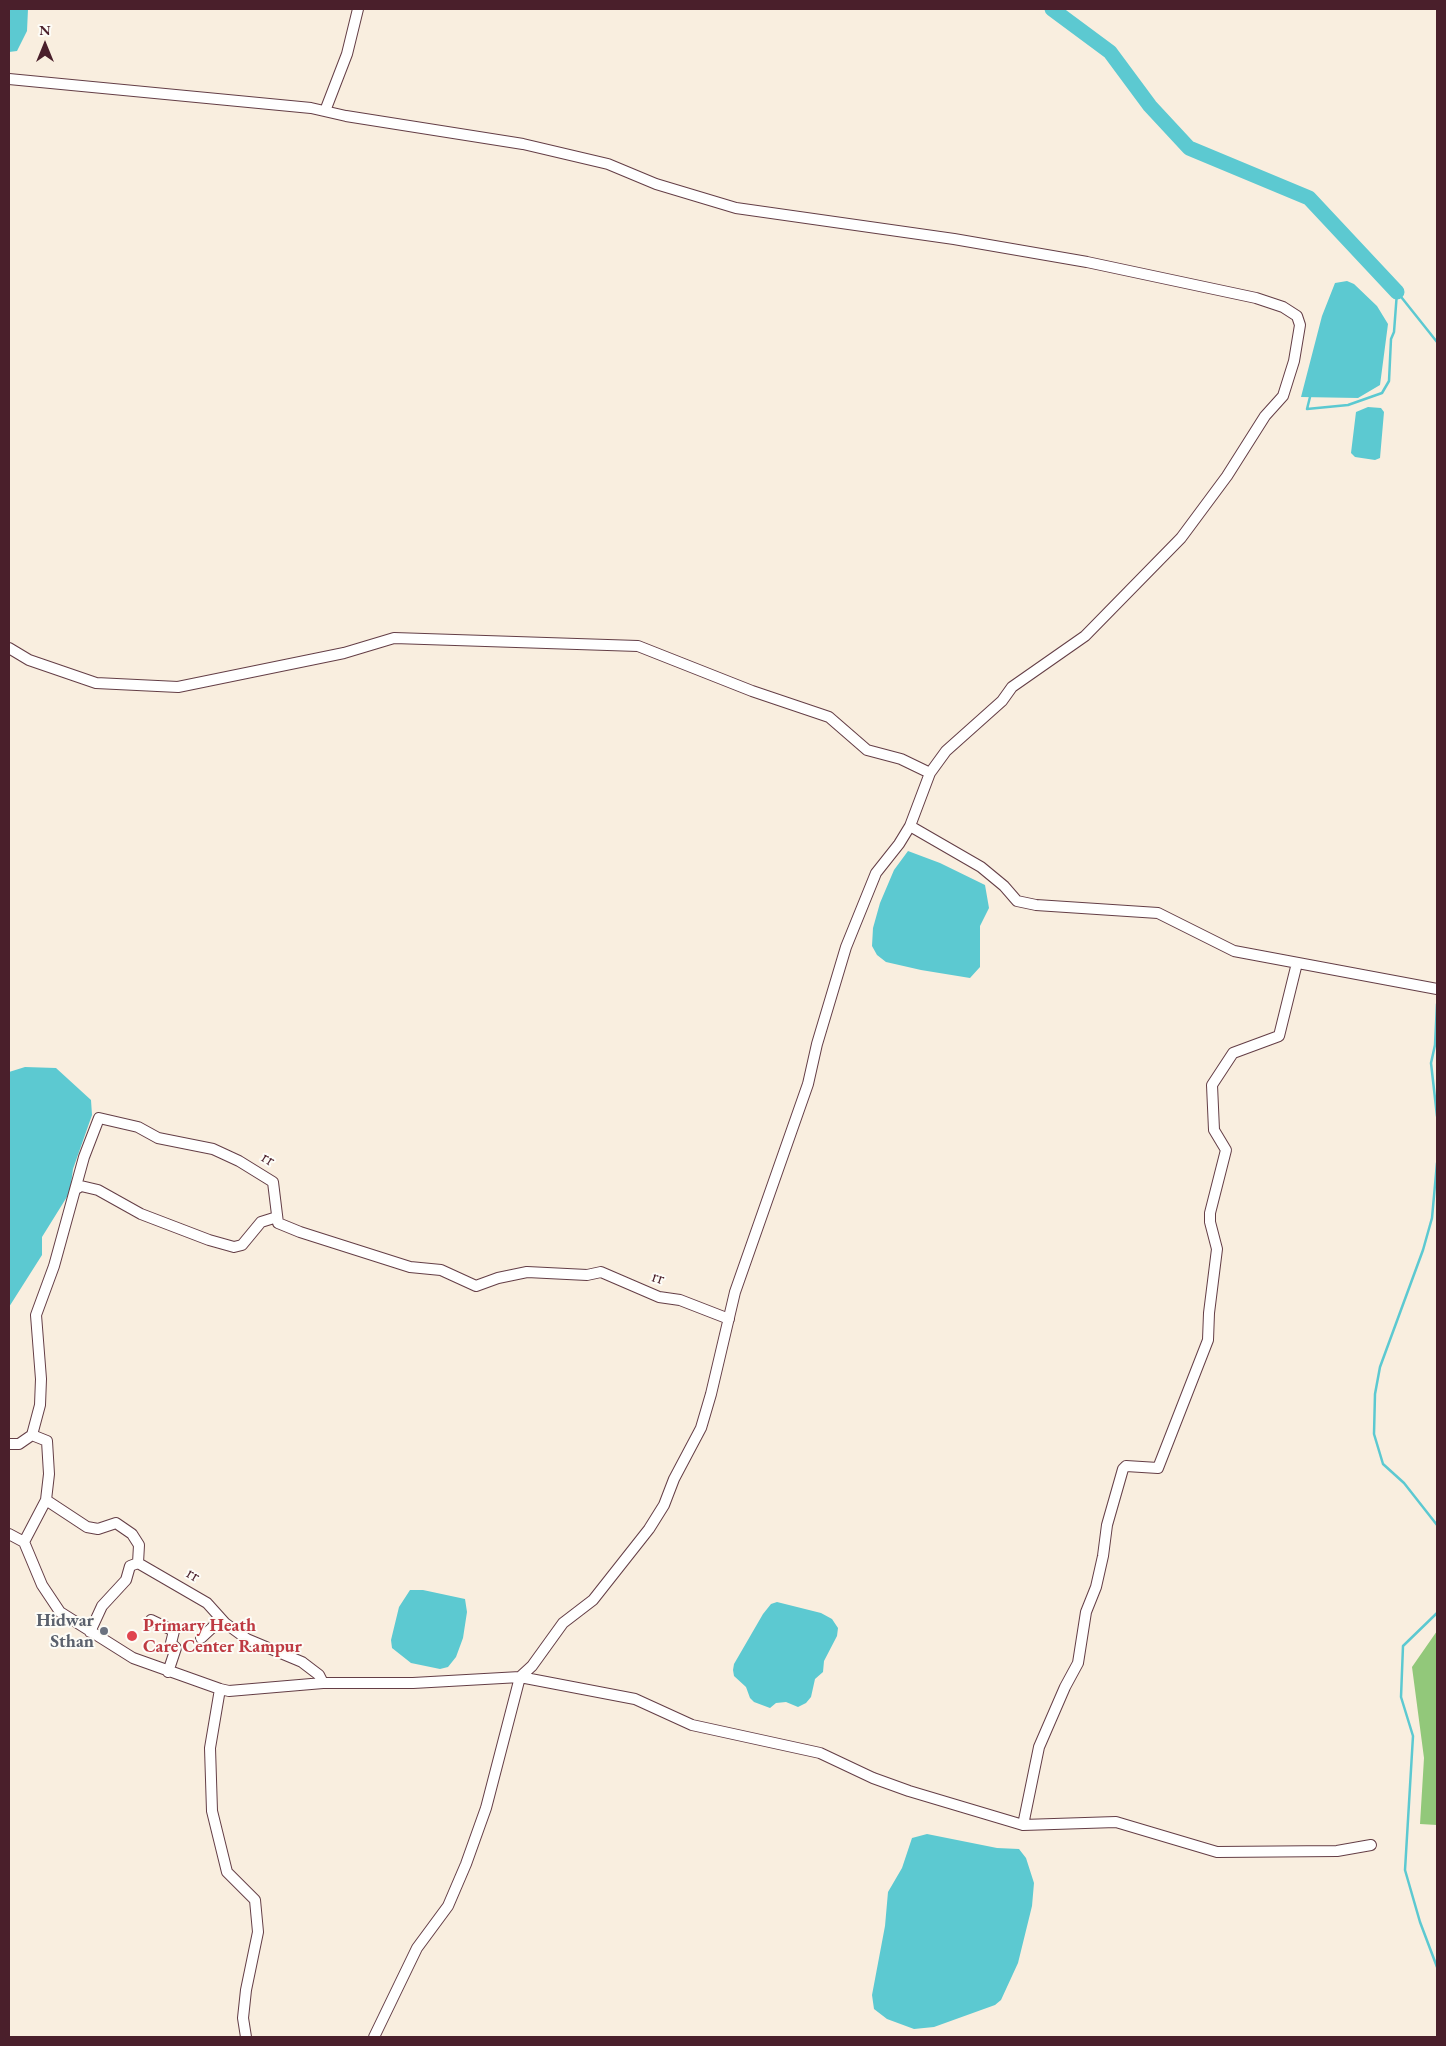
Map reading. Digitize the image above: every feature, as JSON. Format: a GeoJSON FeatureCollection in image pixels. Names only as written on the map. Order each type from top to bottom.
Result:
{"type":"FeatureCollection","features":[{"type":"Feature","properties":{"kind":"street"},"geometry":{"type":"LineString","coordinates":[[325,111],[347,54],[358,9]]}},
{"type":"Feature","properties":{"kind":"street"},"geometry":{"type":"LineString","coordinates":[[9,79],[325,111],[438,132],[504,141],[624,169],[683,193],[745,210],[954,239],[1148,274],[1232,295],[1256,298],[1283,307],[1296,316],[1300,325],[1299,338],[1283,396],[1266,416],[1227,476],[1181,538],[1085,636],[1012,687],[1002,701],[946,751],[930,773],[910,826],[899,844],[876,873],[846,947],[816,1044],[808,1084],[735,1292],[701,1428],[674,1479],[664,1505],[649,1529],[593,1600],[563,1623],[532,1666],[520,1677],[486,1808],[466,1864],[448,1906],[417,1948],[374,2037]]}},
{"type":"Feature","properties":{"kind":"street"},"geometry":{"type":"LineString","coordinates":[[9,648],[29,660],[96,683],[178,687],[344,653],[394,638],[638,646],[752,691],[829,717],[866,750],[901,759],[930,773]]}},
{"type":"Feature","properties":{"kind":"street"},"geometry":{"type":"LineString","coordinates":[[910,826],[981,867],[1004,886],[1017,901],[1036,905],[1158,913],[1234,951],[1437,989]]}},
{"type":"Feature","properties":{"kind":"street"},"geometry":{"type":"LineString","coordinates":[[1023,1825],[1040,1747],[1064,1687],[1078,1663],[1086,1612],[1096,1587],[1107,1524],[1123,1469],[1126,1466],[1158,1468],[1208,1340],[1209,1313],[1217,1249],[1210,1222],[1210,1213],[1226,1150],[1214,1130],[1212,1085],[1233,1053],[1278,1036],[1296,963]]}},
{"type":"Feature","properties":{"kind":"street","name":"rr"},"geometry":{"type":"LineString","coordinates":[[32,1435],[40,1404],[41,1379],[36,1315],[54,1266],[84,1157],[99,1118],[138,1127],[166,1140],[213,1149],[239,1161],[273,1182],[278,1223],[286,1228],[410,1267],[441,1270],[476,1286],[498,1278],[527,1272],[587,1275],[601,1272],[659,1297],[680,1300],[729,1319]]}},
{"type":"Feature","properties":{"kind":"street"},"geometry":{"type":"LineString","coordinates":[[76,1190],[81,1186],[98,1190],[141,1214],[220,1244],[234,1247],[242,1245],[261,1222],[278,1217]]}},
{"type":"Feature","properties":{"kind":"street"},"geometry":{"type":"LineString","coordinates":[[9,1444],[19,1444],[32,1435],[47,1441],[49,1474],[46,1500],[24,1542]]}},
{"type":"Feature","properties":{"kind":"street"},"geometry":{"type":"LineString","coordinates":[[46,1500],[87,1527],[98,1529],[116,1523],[132,1534],[139,1545],[138,1563],[130,1566],[126,1580],[102,1606],[90,1632]]}},
{"type":"Feature","properties":{"kind":"street"},"geometry":{"type":"LineString","coordinates":[[9,1534],[24,1542],[42,1585],[60,1612],[133,1658],[220,1689],[229,1691],[323,1683],[413,1683],[520,1677],[635,1699],[692,1725],[820,1753],[872,1778],[1023,1825],[1116,1822],[1217,1852],[1337,1851],[1371,1845]]}},
{"type":"Feature","properties":{"kind":"street","name":"rr"},"geometry":{"type":"LineString","coordinates":[[138,1563],[207,1603],[225,1623],[247,1638],[302,1662],[319,1675],[323,1683]]}},
{"type":"Feature","properties":{"kind":"street"},"geometry":{"type":"LineString","coordinates":[[151,1620],[174,1631],[170,1643],[176,1648],[168,1672]]}},
{"type":"Feature","properties":{"kind":"street"},"geometry":{"type":"LineString","coordinates":[[201,1638],[216,1625],[225,1623]]}},
{"type":"Feature","properties":{"kind":"street"},"geometry":{"type":"LineString","coordinates":[[220,1689],[210,1748],[212,1811],[227,1872],[255,1900],[258,1932],[246,1990],[243,2018],[246,2037]]}},
{"type":"Feature","properties":{"kind":"green space"},"geometry":{"type":"Polygon","coordinates":[[[1437,1631],[1437,1825],[1420,1824],[1424,1758],[1412,1667],[1437,1631]]]}},
{"type":"Feature","properties":{"kind":"water"},"geometry":{"type":"Polygon","coordinates":[[[9,9],[28,9],[27,31],[17,51],[9,52],[9,9]]]}},
{"type":"Feature","properties":{"kind":"water"},"geometry":{"type":"Polygon","coordinates":[[[1347,281],[1354,284],[1377,306],[1388,324],[1380,385],[1358,398],[1301,397],[1322,316],[1335,283],[1347,281]]]}},
{"type":"Feature","properties":{"kind":"water"},"geometry":{"type":"Polygon","coordinates":[[[1368,407],[1381,408],[1384,412],[1380,458],[1375,460],[1355,457],[1351,453],[1356,412],[1368,407]]]}},
{"type":"Feature","properties":{"kind":"water"},"geometry":{"type":"Polygon","coordinates":[[[908,851],[940,863],[985,885],[989,908],[980,926],[980,967],[970,978],[886,962],[877,955],[872,946],[873,928],[880,903],[894,870],[908,851]]]}},
{"type":"Feature","properties":{"kind":"water"},"geometry":{"type":"Polygon","coordinates":[[[25,1067],[56,1068],[91,1100],[92,1115],[73,1169],[70,1192],[42,1237],[42,1255],[9,1307],[9,1072],[25,1067]]]}},
{"type":"Feature","properties":{"kind":"water"},"geometry":{"type":"Polygon","coordinates":[[[410,1590],[423,1590],[465,1599],[467,1612],[463,1638],[456,1657],[448,1667],[440,1669],[411,1663],[392,1648],[391,1640],[399,1607],[410,1590]]]}},
{"type":"Feature","properties":{"kind":"water"},"geometry":{"type":"Polygon","coordinates":[[[777,1602],[821,1613],[832,1619],[838,1628],[837,1636],[824,1661],[823,1672],[815,1679],[811,1697],[806,1703],[798,1707],[786,1702],[776,1703],[770,1708],[754,1702],[750,1698],[746,1687],[734,1676],[734,1664],[763,1614],[771,1604],[777,1602]]]}},
{"type":"Feature","properties":{"kind":"water"},"geometry":{"type":"Polygon","coordinates":[[[927,1834],[997,1848],[1019,1849],[1026,1858],[1034,1883],[1032,1906],[1018,1963],[1001,2000],[995,2005],[934,2027],[914,2029],[887,2019],[874,2009],[872,1995],[885,1926],[888,1892],[902,1868],[912,1838],[927,1834]]]}},
{"type":"Feature","properties":{"kind":"waterway"},"geometry":{"type":"LineString","coordinates":[[1052,9],[1110,52],[1150,106],[1189,148],[1309,198],[1397,292]]}},
{"type":"Feature","properties":{"kind":"waterway"},"geometry":{"type":"LineString","coordinates":[[1310,397],[1307,409],[1348,405],[1382,393],[1389,381],[1391,339],[1394,332],[1397,292]]}},
{"type":"Feature","properties":{"kind":"waterway"},"geometry":{"type":"LineString","coordinates":[[1398,293],[1437,342]]}},
{"type":"Feature","properties":{"kind":"waterway"},"geometry":{"type":"LineString","coordinates":[[1437,1004],[1435,1045],[1431,1063],[1437,1116]]}},
{"type":"Feature","properties":{"kind":"waterway"},"geometry":{"type":"LineString","coordinates":[[1437,1163],[1432,1218],[1423,1250],[1380,1367],[1375,1394],[1374,1434],[1383,1464],[1404,1483],[1437,1525]]}},
{"type":"Feature","properties":{"kind":"waterway"},"geometry":{"type":"LineString","coordinates":[[1437,1613],[1403,1646],[1401,1697],[1413,1736],[1405,1870],[1420,1922],[1437,1967]]}},
{"type":"Feature","properties":{"kind":"place","name":"Hidwar Sthan"},"geometry":{"type":"Point","coordinates":[104,1631]}},
{"type":"Feature","properties":{"kind":"place","name":"Primary Heath Care Center Rampur"},"geometry":{"type":"Point","coordinates":[132,1636]}}]}
